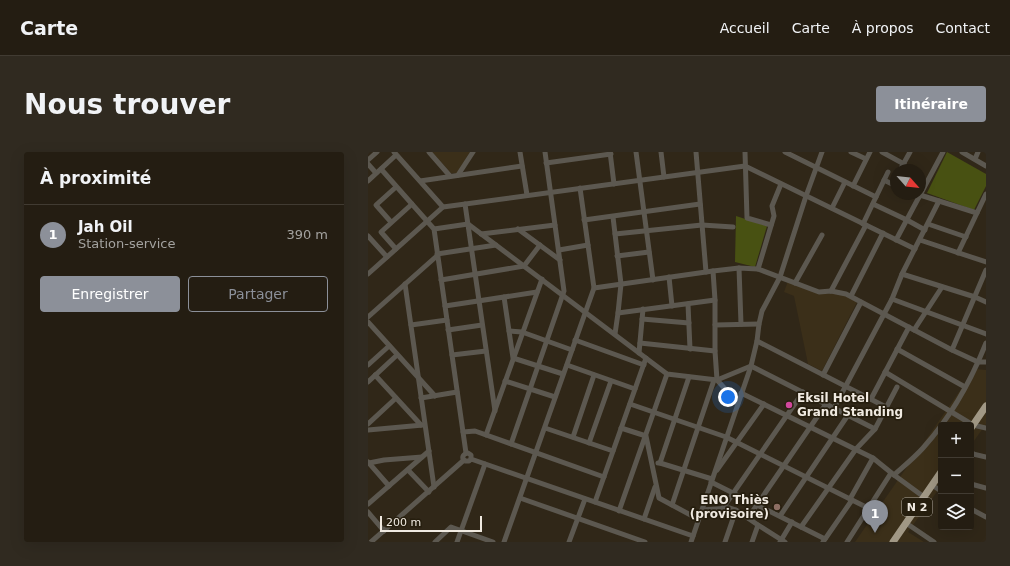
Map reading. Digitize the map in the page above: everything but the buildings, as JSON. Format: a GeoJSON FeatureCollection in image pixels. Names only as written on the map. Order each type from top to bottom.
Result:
{"type":"FeatureCollection","features":[{"type":"Feature","properties":{"kind":"highway"},"geometry":{"type":"LineString","coordinates":[[974,423],[986,406]]}},
{"type":"Feature","properties":{"kind":"highway","name":"N 2"},"geometry":{"type":"LineString","coordinates":[[893,542],[938,477]]}},
{"type":"Feature","properties":{"kind":"street"},"geometry":{"type":"LineString","coordinates":[[368,160],[377,152]]}},
{"type":"Feature","properties":{"kind":"street"},"geometry":{"type":"LineString","coordinates":[[429,152],[450,176]]}},
{"type":"Feature","properties":{"kind":"street"},"geometry":{"type":"LineString","coordinates":[[458,175],[473,152]]}},
{"type":"Feature","properties":{"kind":"street"},"geometry":{"type":"LineString","coordinates":[[520,152],[527,195]]}},
{"type":"Feature","properties":{"kind":"street"},"geometry":{"type":"LineString","coordinates":[[512,444],[564,291],[545,152]]}},
{"type":"Feature","properties":{"kind":"street"},"geometry":{"type":"LineString","coordinates":[[572,152],[573,159]]}},
{"type":"Feature","properties":{"kind":"street"},"geometry":{"type":"LineString","coordinates":[[636,152],[653,280]]}},
{"type":"Feature","properties":{"kind":"street"},"geometry":{"type":"LineString","coordinates":[[661,152],[664,177]]}},
{"type":"Feature","properties":{"kind":"street"},"geometry":{"type":"LineString","coordinates":[[696,152],[706,272]]}},
{"type":"Feature","properties":{"kind":"street"},"geometry":{"type":"LineString","coordinates":[[744,152],[747,218],[771,225]]}},
{"type":"Feature","properties":{"kind":"street"},"geometry":{"type":"LineString","coordinates":[[369,542],[384,531],[464,460],[468,461],[471,459],[644,519],[692,539],[758,341],[759,324],[762,311],[780,277],[822,152]]}},
{"type":"Feature","properties":{"kind":"street"},"geometry":{"type":"LineString","coordinates":[[851,152],[859,154],[866,160]]}},
{"type":"Feature","properties":{"kind":"street"},"geometry":{"type":"LineString","coordinates":[[853,186],[870,152]]}},
{"type":"Feature","properties":{"kind":"street"},"geometry":{"type":"LineString","coordinates":[[882,152],[904,164],[910,152]]}},
{"type":"Feature","properties":{"kind":"street"},"geometry":{"type":"LineString","coordinates":[[926,185],[943,152]]}},
{"type":"Feature","properties":{"kind":"street"},"geometry":{"type":"LineString","coordinates":[[962,152],[986,166]]}},
{"type":"Feature","properties":{"kind":"street"},"geometry":{"type":"LineString","coordinates":[[975,159],[978,152]]}},
{"type":"Feature","properties":{"kind":"street"},"geometry":{"type":"LineString","coordinates":[[546,163],[610,153],[614,184]]}},
{"type":"Feature","properties":{"kind":"street"},"geometry":{"type":"LineString","coordinates":[[788,153],[876,197]]}},
{"type":"Feature","properties":{"kind":"street"},"geometry":{"type":"LineString","coordinates":[[368,181],[395,154],[443,207]]}},
{"type":"Feature","properties":{"kind":"street"},"geometry":{"type":"LineString","coordinates":[[368,164],[376,173]]}},
{"type":"Feature","properties":{"kind":"street"},"geometry":{"type":"LineString","coordinates":[[420,181],[522,166]]}},
{"type":"Feature","properties":{"kind":"street"},"geometry":{"type":"LineString","coordinates":[[368,274],[443,207],[745,166],[915,249]]}},
{"type":"Feature","properties":{"kind":"street"},"geometry":{"type":"LineString","coordinates":[[381,169],[434,229],[466,453],[463,456],[464,460]]}},
{"type":"Feature","properties":{"kind":"street"},"geometry":{"type":"LineString","coordinates":[[831,291],[888,172]]}},
{"type":"Feature","properties":{"kind":"street"},"geometry":{"type":"LineString","coordinates":[[884,180],[890,183]]}},
{"type":"Feature","properties":{"kind":"street"},"geometry":{"type":"LineString","coordinates":[[832,208],[845,182]]}},
{"type":"Feature","properties":{"kind":"street"},"geometry":{"type":"LineString","coordinates":[[758,269],[774,216],[772,206],[781,184]]}},
{"type":"Feature","properties":{"kind":"street"},"geometry":{"type":"LineString","coordinates":[[391,222],[376,205],[396,187]]}},
{"type":"Feature","properties":{"kind":"street"},"geometry":{"type":"LineString","coordinates":[[504,542],[594,288],[580,188]]}},
{"type":"Feature","properties":{"kind":"street"},"geometry":{"type":"LineString","coordinates":[[958,253],[986,194]]}},
{"type":"Feature","properties":{"kind":"street"},"geometry":{"type":"LineString","coordinates":[[926,198],[977,213]]}},
{"type":"Feature","properties":{"kind":"street"},"geometry":{"type":"LineString","coordinates":[[896,240],[918,200]]}},
{"type":"Feature","properties":{"kind":"street"},"geometry":{"type":"LineString","coordinates":[[834,408],[892,299],[902,274],[940,201]]}},
{"type":"Feature","properties":{"kind":"street"},"geometry":{"type":"LineString","coordinates":[[396,249],[381,232],[412,204]]}},
{"type":"Feature","properties":{"kind":"street"},"geometry":{"type":"LineString","coordinates":[[465,204],[495,411]]}},
{"type":"Feature","properties":{"kind":"street"},"geometry":{"type":"LineString","coordinates":[[584,220],[700,204]]}},
{"type":"Feature","properties":{"kind":"street"},"geometry":{"type":"LineString","coordinates":[[873,204],[924,230]]}},
{"type":"Feature","properties":{"kind":"street"},"geometry":{"type":"LineString","coordinates":[[613,216],[621,284],[614,334]]}},
{"type":"Feature","properties":{"kind":"street"},"geometry":{"type":"LineString","coordinates":[[434,229],[468,224],[667,374],[716,380],[750,366],[875,429]]}},
{"type":"Feature","properties":{"kind":"street"},"geometry":{"type":"LineString","coordinates":[[928,224],[966,237]]}},
{"type":"Feature","properties":{"kind":"street"},"geometry":{"type":"LineString","coordinates":[[481,234],[555,225]]}},
{"type":"Feature","properties":{"kind":"street"},"geometry":{"type":"LineString","coordinates":[[615,234],[702,225],[733,227]]}},
{"type":"Feature","properties":{"kind":"street"},"geometry":{"type":"LineString","coordinates":[[518,229],[560,260]]}},
{"type":"Feature","properties":{"kind":"street"},"geometry":{"type":"LineString","coordinates":[[851,296],[883,233]]}},
{"type":"Feature","properties":{"kind":"street"},"geometry":{"type":"LineString","coordinates":[[795,283],[822,236]]}},
{"type":"Feature","properties":{"kind":"street"},"geometry":{"type":"LineString","coordinates":[[369,240],[387,257]]}},
{"type":"Feature","properties":{"kind":"street"},"geometry":{"type":"LineString","coordinates":[[920,240],[986,262]]}},
{"type":"Feature","properties":{"kind":"street"},"geometry":{"type":"LineString","coordinates":[[368,318],[438,255],[496,245]]}},
{"type":"Feature","properties":{"kind":"street"},"geometry":{"type":"LineString","coordinates":[[441,280],[524,266],[540,245]]}},
{"type":"Feature","properties":{"kind":"street"},"geometry":{"type":"LineString","coordinates":[[559,250],[588,245]]}},
{"type":"Feature","properties":{"kind":"street"},"geometry":{"type":"LineString","coordinates":[[617,256],[649,252]]}},
{"type":"Feature","properties":{"kind":"street"},"geometry":{"type":"LineString","coordinates":[[594,288],[713,271],[739,268],[758,269],[819,292],[831,291],[851,296],[952,350],[978,362],[986,362]]}},
{"type":"Feature","properties":{"kind":"street"},"geometry":{"type":"LineString","coordinates":[[739,268],[741,324]]}},
{"type":"Feature","properties":{"kind":"street"},"geometry":{"type":"LineString","coordinates":[[952,350],[986,270]]}},
{"type":"Feature","properties":{"kind":"street"},"geometry":{"type":"LineString","coordinates":[[672,505],[698,427],[716,380],[715,300],[713,271]]}},
{"type":"Feature","properties":{"kind":"street"},"geometry":{"type":"LineString","coordinates":[[902,274],[975,297],[986,302]]}},
{"type":"Feature","properties":{"kind":"street"},"geometry":{"type":"LineString","coordinates":[[669,278],[672,306]]}},
{"type":"Feature","properties":{"kind":"street"},"geometry":{"type":"LineString","coordinates":[[486,435],[542,280]]}},
{"type":"Feature","properties":{"kind":"street"},"geometry":{"type":"LineString","coordinates":[[405,284],[419,378],[423,425],[429,451],[434,487]]}},
{"type":"Feature","properties":{"kind":"street"},"geometry":{"type":"LineString","coordinates":[[914,330],[942,287]]}},
{"type":"Feature","properties":{"kind":"street"},"geometry":{"type":"LineString","coordinates":[[445,306],[537,292]]}},
{"type":"Feature","properties":{"kind":"street"},"geometry":{"type":"LineString","coordinates":[[504,297],[513,358]]}},
{"type":"Feature","properties":{"kind":"street"},"geometry":{"type":"LineString","coordinates":[[892,299],[986,334]]}},
{"type":"Feature","properties":{"kind":"street"},"geometry":{"type":"LineString","coordinates":[[618,312],[715,300]]}},
{"type":"Feature","properties":{"kind":"street"},"geometry":{"type":"LineString","coordinates":[[823,374],[861,302]]}},
{"type":"Feature","properties":{"kind":"street"},"geometry":{"type":"LineString","coordinates":[[688,304],[690,348]]}},
{"type":"Feature","properties":{"kind":"street"},"geometry":{"type":"LineString","coordinates":[[639,353],[643,309]]}},
{"type":"Feature","properties":{"kind":"street"},"geometry":{"type":"LineString","coordinates":[[642,319],[689,323]]}},
{"type":"Feature","properties":{"kind":"street"},"geometry":{"type":"LineString","coordinates":[[411,325],[447,320]]}},
{"type":"Feature","properties":{"kind":"street"},"geometry":{"type":"LineString","coordinates":[[368,322],[435,396]]}},
{"type":"Feature","properties":{"kind":"street"},"geometry":{"type":"LineString","coordinates":[[715,325],[759,324]]}},
{"type":"Feature","properties":{"kind":"street"},"geometry":{"type":"LineString","coordinates":[[448,330],[482,325]]}},
{"type":"Feature","properties":{"kind":"street"},"geometry":{"type":"LineString","coordinates":[[871,399],[909,327]]}},
{"type":"Feature","properties":{"kind":"street"},"geometry":{"type":"LineString","coordinates":[[509,331],[522,332],[572,350]]}},
{"type":"Feature","properties":{"kind":"street"},"geometry":{"type":"LineString","coordinates":[[576,340],[644,365]]}},
{"type":"Feature","properties":{"kind":"street"},"geometry":{"type":"LineString","coordinates":[[758,341],[886,407]]}},
{"type":"Feature","properties":{"kind":"street"},"geometry":{"type":"LineString","coordinates":[[847,542],[868,508],[893,474],[915,456],[951,412],[978,362],[986,343]]}},
{"type":"Feature","properties":{"kind":"street"},"geometry":{"type":"LineString","coordinates":[[640,344],[715,351]]}},
{"type":"Feature","properties":{"kind":"street"},"geometry":{"type":"LineString","coordinates":[[368,365],[389,346]]}},
{"type":"Feature","properties":{"kind":"street"},"geometry":{"type":"LineString","coordinates":[[897,349],[965,387]]}},
{"type":"Feature","properties":{"kind":"street"},"geometry":{"type":"LineString","coordinates":[[452,355],[486,351]]}},
{"type":"Feature","properties":{"kind":"street"},"geometry":{"type":"LineString","coordinates":[[397,355],[371,377],[396,398],[423,425]]}},
{"type":"Feature","properties":{"kind":"street"},"geometry":{"type":"LineString","coordinates":[[513,358],[563,374]]}},
{"type":"Feature","properties":{"kind":"street"},"geometry":{"type":"LineString","coordinates":[[595,502],[646,358]]}},
{"type":"Feature","properties":{"kind":"street"},"geometry":{"type":"LineString","coordinates":[[567,365],[635,389]]}},
{"type":"Feature","properties":{"kind":"street"},"geometry":{"type":"LineString","coordinates":[[885,372],[966,422]]}},
{"type":"Feature","properties":{"kind":"street"},"geometry":{"type":"LineString","coordinates":[[619,511],[667,374]]}},
{"type":"Feature","properties":{"kind":"street"},"geometry":{"type":"LineString","coordinates":[[573,437],[594,375]]}},
{"type":"Feature","properties":{"kind":"street"},"geometry":{"type":"LineString","coordinates":[[660,462],[688,376]]}},
{"type":"Feature","properties":{"kind":"street"},"geometry":{"type":"LineString","coordinates":[[716,380],[738,403]]}},
{"type":"Feature","properties":{"kind":"street"},"geometry":{"type":"LineString","coordinates":[[505,381],[555,397]]}},
{"type":"Feature","properties":{"kind":"street"},"geometry":{"type":"LineString","coordinates":[[589,443],[611,381]]}},
{"type":"Feature","properties":{"kind":"street"},"geometry":{"type":"LineString","coordinates":[[801,527],[856,450],[875,429],[897,387]]}},
{"type":"Feature","properties":{"kind":"street"},"geometry":{"type":"LineString","coordinates":[[421,398],[457,392]]}},
{"type":"Feature","properties":{"kind":"street"},"geometry":{"type":"LineString","coordinates":[[741,392],[873,458],[924,496]]}},
{"type":"Feature","properties":{"kind":"street"},"geometry":{"type":"LineString","coordinates":[[723,508],[803,392]]}},
{"type":"Feature","properties":{"kind":"street"},"geometry":{"type":"LineString","coordinates":[[368,424],[396,398]]}},
{"type":"Feature","properties":{"kind":"street"},"geometry":{"type":"LineString","coordinates":[[630,404],[726,437],[868,508]]}},
{"type":"Feature","properties":{"kind":"street"},"geometry":{"type":"LineString","coordinates":[[712,478],[764,404]]}},
{"type":"Feature","properties":{"kind":"street"},"geometry":{"type":"LineString","coordinates":[[748,518],[826,404]]}},
{"type":"Feature","properties":{"kind":"street"},"geometry":{"type":"LineString","coordinates":[[780,516],[848,415]]}},
{"type":"Feature","properties":{"kind":"street"},"geometry":{"type":"LineString","coordinates":[[368,430],[423,425]]}},
{"type":"Feature","properties":{"kind":"street"},"geometry":{"type":"LineString","coordinates":[[974,426],[986,428]]}},
{"type":"Feature","properties":{"kind":"street"},"geometry":{"type":"LineString","coordinates":[[544,428],[613,451]]}},
{"type":"Feature","properties":{"kind":"street"},"geometry":{"type":"LineString","coordinates":[[621,428],[646,436]]}},
{"type":"Feature","properties":{"kind":"street"},"geometry":{"type":"LineString","coordinates":[[463,432],[475,431],[604,477]]}},
{"type":"Feature","properties":{"kind":"street"},"geometry":{"type":"LineString","coordinates":[[646,436],[658,498],[698,519]]}},
{"type":"Feature","properties":{"kind":"street"},"geometry":{"type":"LineString","coordinates":[[368,504],[429,451]]}},
{"type":"Feature","properties":{"kind":"street"},"geometry":{"type":"LineString","coordinates":[[466,453],[470,454],[471,459]]}},
{"type":"Feature","properties":{"kind":"street"},"geometry":{"type":"LineString","coordinates":[[974,454],[986,457]]}},
{"type":"Feature","properties":{"kind":"street"},"geometry":{"type":"LineString","coordinates":[[368,463],[384,460],[422,457]]}},
{"type":"Feature","properties":{"kind":"street"},"geometry":{"type":"LineString","coordinates":[[652,464],[660,462],[712,478],[733,493],[792,522],[824,540],[851,500],[873,458]]}},
{"type":"Feature","properties":{"kind":"street"},"geometry":{"type":"LineString","coordinates":[[368,463],[389,486]]}},
{"type":"Feature","properties":{"kind":"street"},"geometry":{"type":"LineString","coordinates":[[457,542],[485,464]]}},
{"type":"Feature","properties":{"kind":"street"},"geometry":{"type":"LineString","coordinates":[[408,470],[429,492]]}},
{"type":"Feature","properties":{"kind":"street"},"geometry":{"type":"LineString","coordinates":[[644,519],[656,485]]}},
{"type":"Feature","properties":{"kind":"street"},"geometry":{"type":"LineString","coordinates":[[932,485],[938,489]]}},
{"type":"Feature","properties":{"kind":"street"},"geometry":{"type":"LineString","coordinates":[[974,485],[986,488]]}},
{"type":"Feature","properties":{"kind":"street"},"geometry":{"type":"LineString","coordinates":[[520,498],[578,518],[632,540],[645,542]]}},
{"type":"Feature","properties":{"kind":"street"},"geometry":{"type":"LineString","coordinates":[[569,542],[585,499]]}},
{"type":"Feature","properties":{"kind":"street"},"geometry":{"type":"LineString","coordinates":[[702,510],[723,508],[736,510],[782,541],[792,522]]}},
{"type":"Feature","properties":{"kind":"street"},"geometry":{"type":"LineString","coordinates":[[725,542],[736,510]]}},
{"type":"Feature","properties":{"kind":"street"},"geometry":{"type":"LineString","coordinates":[[974,511],[986,517]]}},
{"type":"Feature","properties":{"kind":"street"},"geometry":{"type":"LineString","coordinates":[[368,512],[384,531]]}},
{"type":"Feature","properties":{"kind":"street"},"geometry":{"type":"LineString","coordinates":[[906,523],[934,542]]}},
{"type":"Feature","properties":{"kind":"street"},"geometry":{"type":"LineString","coordinates":[[752,542],[758,525]]}},
{"type":"Feature","properties":{"kind":"street"},"geometry":{"type":"LineString","coordinates":[[434,542],[451,527],[461,530],[477,539],[493,542]]}},
{"type":"Feature","properties":{"kind":"shaded area"},"geometry":{"type":"Polygon","coordinates":[[[432,152],[470,152],[457,173],[451,173],[432,152]]]}},
{"type":"Feature","properties":{"kind":"shaded area"},"geometry":{"type":"Polygon","coordinates":[[[788,281],[823,293],[843,295],[857,302],[822,371],[808,364],[794,296],[784,292],[788,281]]]}},
{"type":"Feature","properties":{"kind":"shaded area"},"geometry":{"type":"Polygon","coordinates":[[[975,369],[986,370],[986,424],[974,441],[974,422],[938,422],[975,369]]]}},
{"type":"Feature","properties":{"kind":"shaded area"},"geometry":{"type":"Polygon","coordinates":[[[938,422],[938,490],[908,532],[924,542],[855,542],[938,422]]]}},
{"type":"Feature","properties":{"kind":"green space"},"geometry":{"type":"Polygon","coordinates":[[[947,152],[986,174],[986,186],[974,210],[927,193],[947,152]]]}},
{"type":"Feature","properties":{"kind":"green space"},"geometry":{"type":"Polygon","coordinates":[[[736,216],[767,226],[755,267],[735,262],[736,216]]]}},
{"type":"Feature","properties":{"kind":"place","name":"Eksil Hotel Grand Standing"},"geometry":{"type":"Point","coordinates":[789,405]}},
{"type":"Feature","properties":{"kind":"place","name":"ENO Thiès (provisoire)"},"geometry":{"type":"Point","coordinates":[777,507]}},
{"type":"Feature","properties":{"kind":"place","name":"Jah Oil"},"geometry":{"type":"Point","coordinates":[875,533]}}]}
